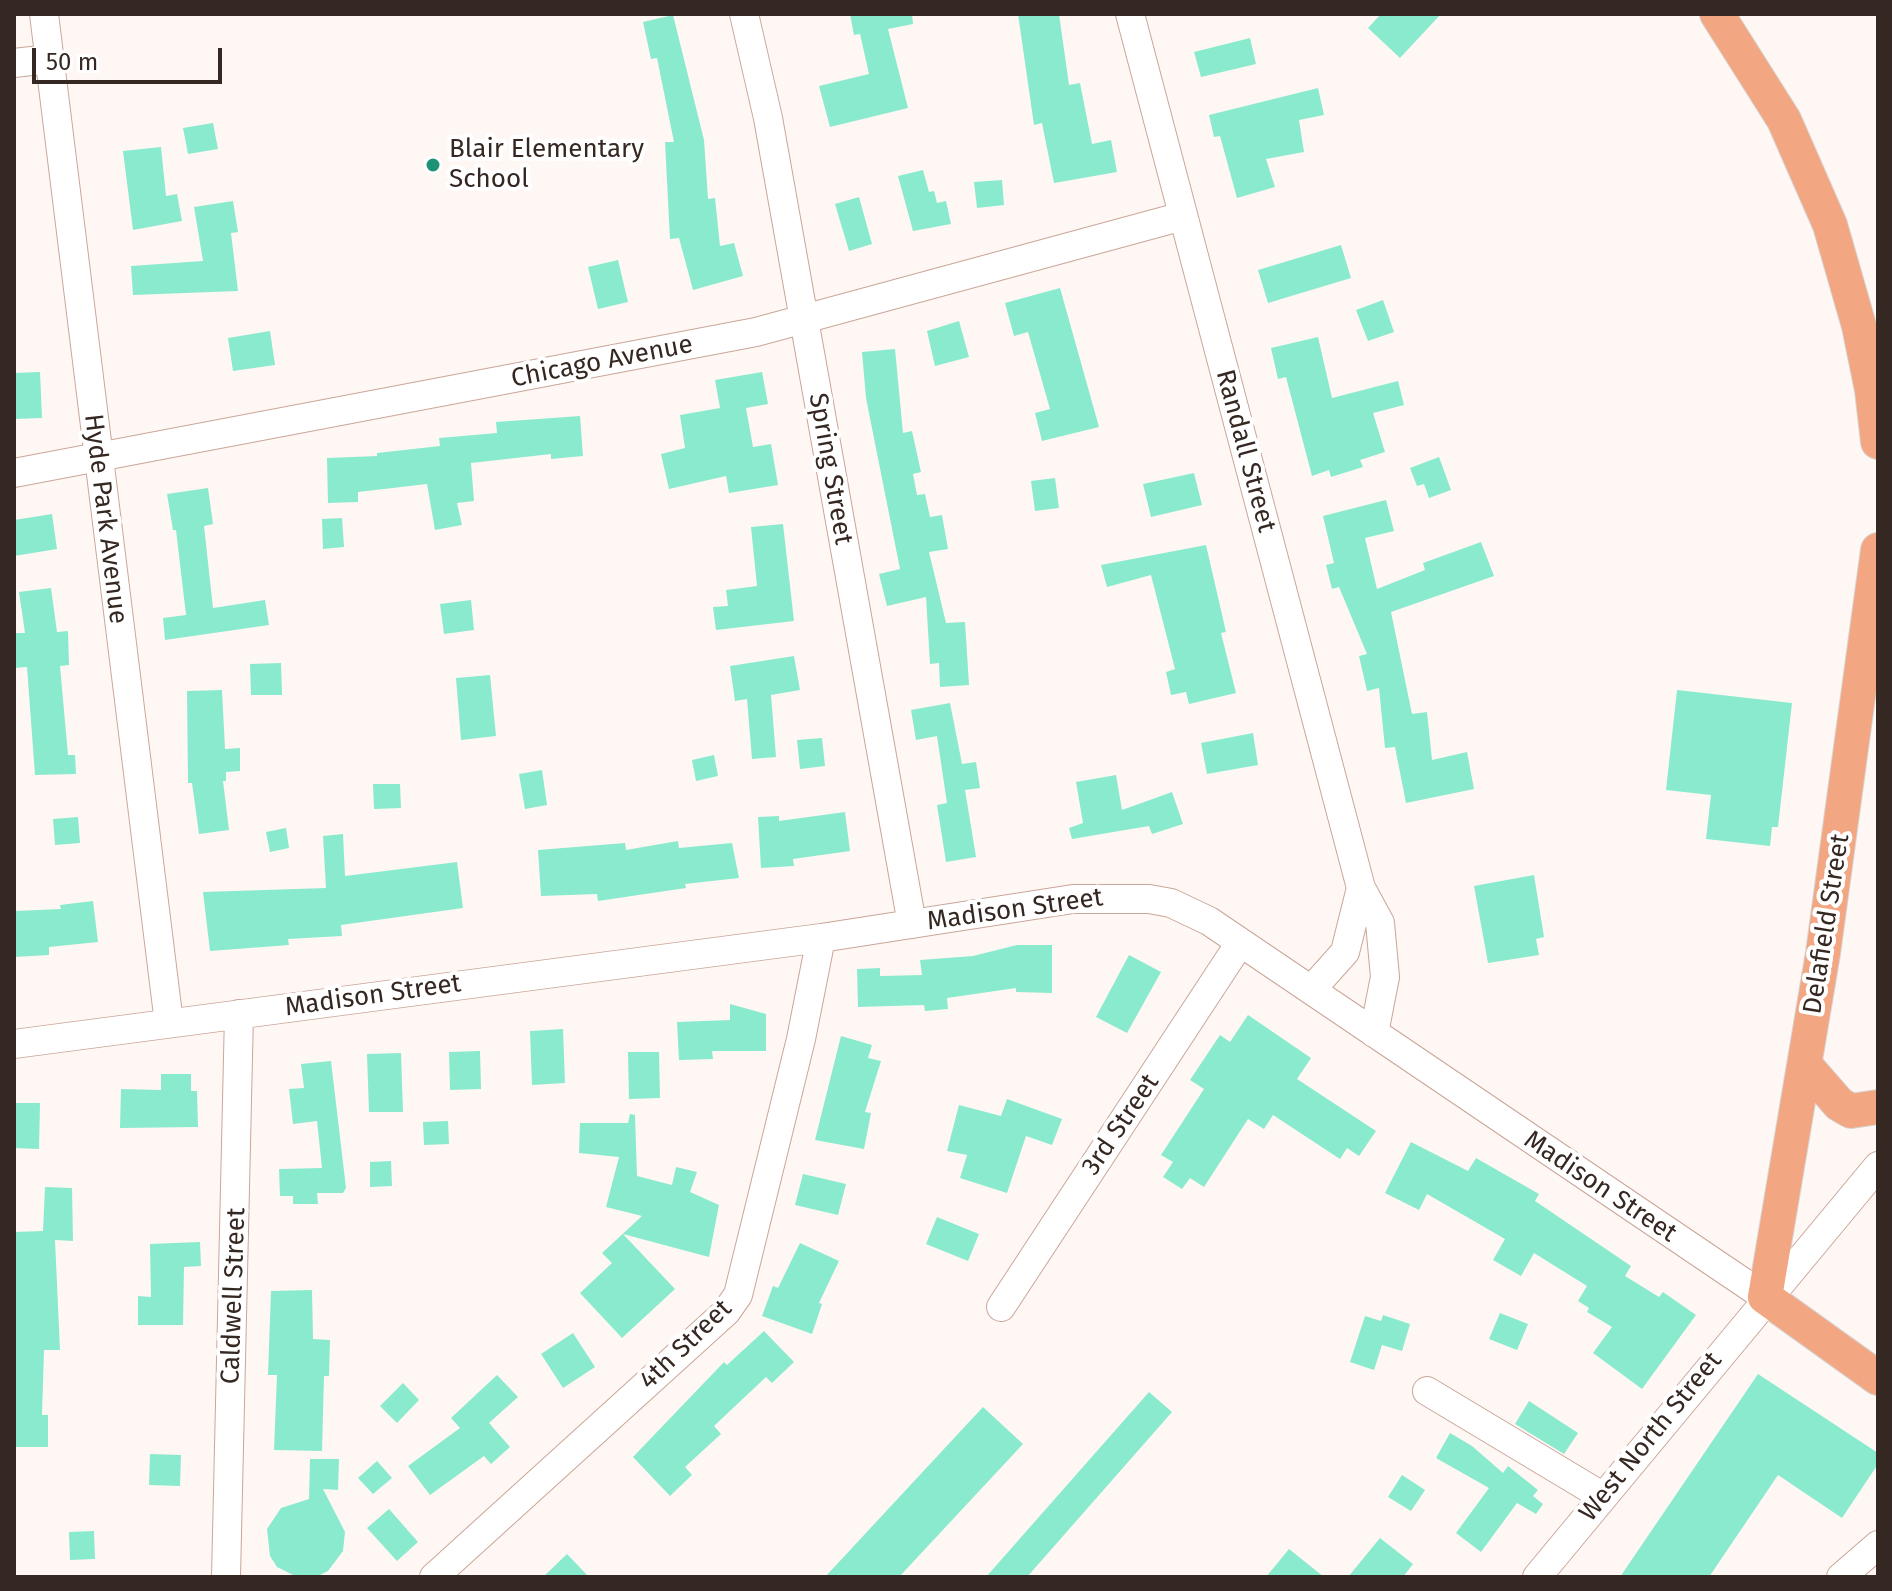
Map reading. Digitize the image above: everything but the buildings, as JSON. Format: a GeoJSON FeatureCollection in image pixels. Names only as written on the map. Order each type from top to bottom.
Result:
{"type":"FeatureCollection","features":[{"type":"Feature","properties":{"kind":"main road"},"geometry":{"type":"LineString","coordinates":[[1717,14],[1784,120],[1830,225],[1870,338],[1878,442]]}},
{"type":"Feature","properties":{"kind":"main road","name":"Delafield Street"},"geometry":{"type":"LineString","coordinates":[[1765,1297],[1805,1065],[1878,550]]}},
{"type":"Feature","properties":{"kind":"main road"},"geometry":{"type":"LineString","coordinates":[[1805,1065],[1839,1104],[1851,1111],[1878,1107]]}},
{"type":"Feature","properties":{"kind":"main road","name":"Madison Street"},"geometry":{"type":"LineString","coordinates":[[1765,1297],[1878,1378]]}},
{"type":"Feature","properties":{"kind":"street","name":"Hyde Park Avenue"},"geometry":{"type":"LineString","coordinates":[[44,14],[169,1023]]}},
{"type":"Feature","properties":{"kind":"street","name":"Spring Street"},"geometry":{"type":"LineString","coordinates":[[744,14],[768,118],[912,924]]}},
{"type":"Feature","properties":{"kind":"street","name":"Randall Street"},"geometry":{"type":"LineString","coordinates":[[1130,14],[1361,888],[1380,923],[1385,944],[1385,977],[1374,1033]]}},
{"type":"Feature","properties":{"kind":"street"},"geometry":{"type":"LineString","coordinates":[[14,63],[49,59]]}},
{"type":"Feature","properties":{"kind":"street","name":"Chicago Avenue"},"geometry":{"type":"LineString","coordinates":[[14,473],[756,332],[1183,216]]}},
{"type":"Feature","properties":{"kind":"street","name":"Randall Street"},"geometry":{"type":"LineString","coordinates":[[1311,990],[1345,952],[1361,888]]}},
{"type":"Feature","properties":{"kind":"street","name":"Madison Street"},"geometry":{"type":"LineString","coordinates":[[14,1044],[821,938],[1073,899],[1112,896],[1171,903],[1209,921],[1765,1297]]}},
{"type":"Feature","properties":{"kind":"street","name":"4th Street"},"geometry":{"type":"LineString","coordinates":[[434,1577],[726,1312],[738,1295],[801,1039],[821,938]]}},
{"type":"Feature","properties":{"kind":"street","name":"3rd Street"},"geometry":{"type":"LineString","coordinates":[[1001,1307],[1240,943]]}},
{"type":"Feature","properties":{"kind":"street","name":"Caldwell Street"},"geometry":{"type":"LineString","coordinates":[[226,1577],[239,1014]]}},
{"type":"Feature","properties":{"kind":"street","name":"West North Street"},"geometry":{"type":"LineString","coordinates":[[1537,1577],[1765,1297],[1878,1166]]}},
{"type":"Feature","properties":{"kind":"street"},"geometry":{"type":"LineString","coordinates":[[1427,1391],[1602,1496]]}},
{"type":"Feature","properties":{"kind":"street"},"geometry":{"type":"LineString","coordinates":[[1841,1577],[1878,1545]]}},
{"type":"Feature","properties":{"kind":"place","name":"Blair Elementary School"},"geometry":{"type":"Point","coordinates":[433,165]}}]}
